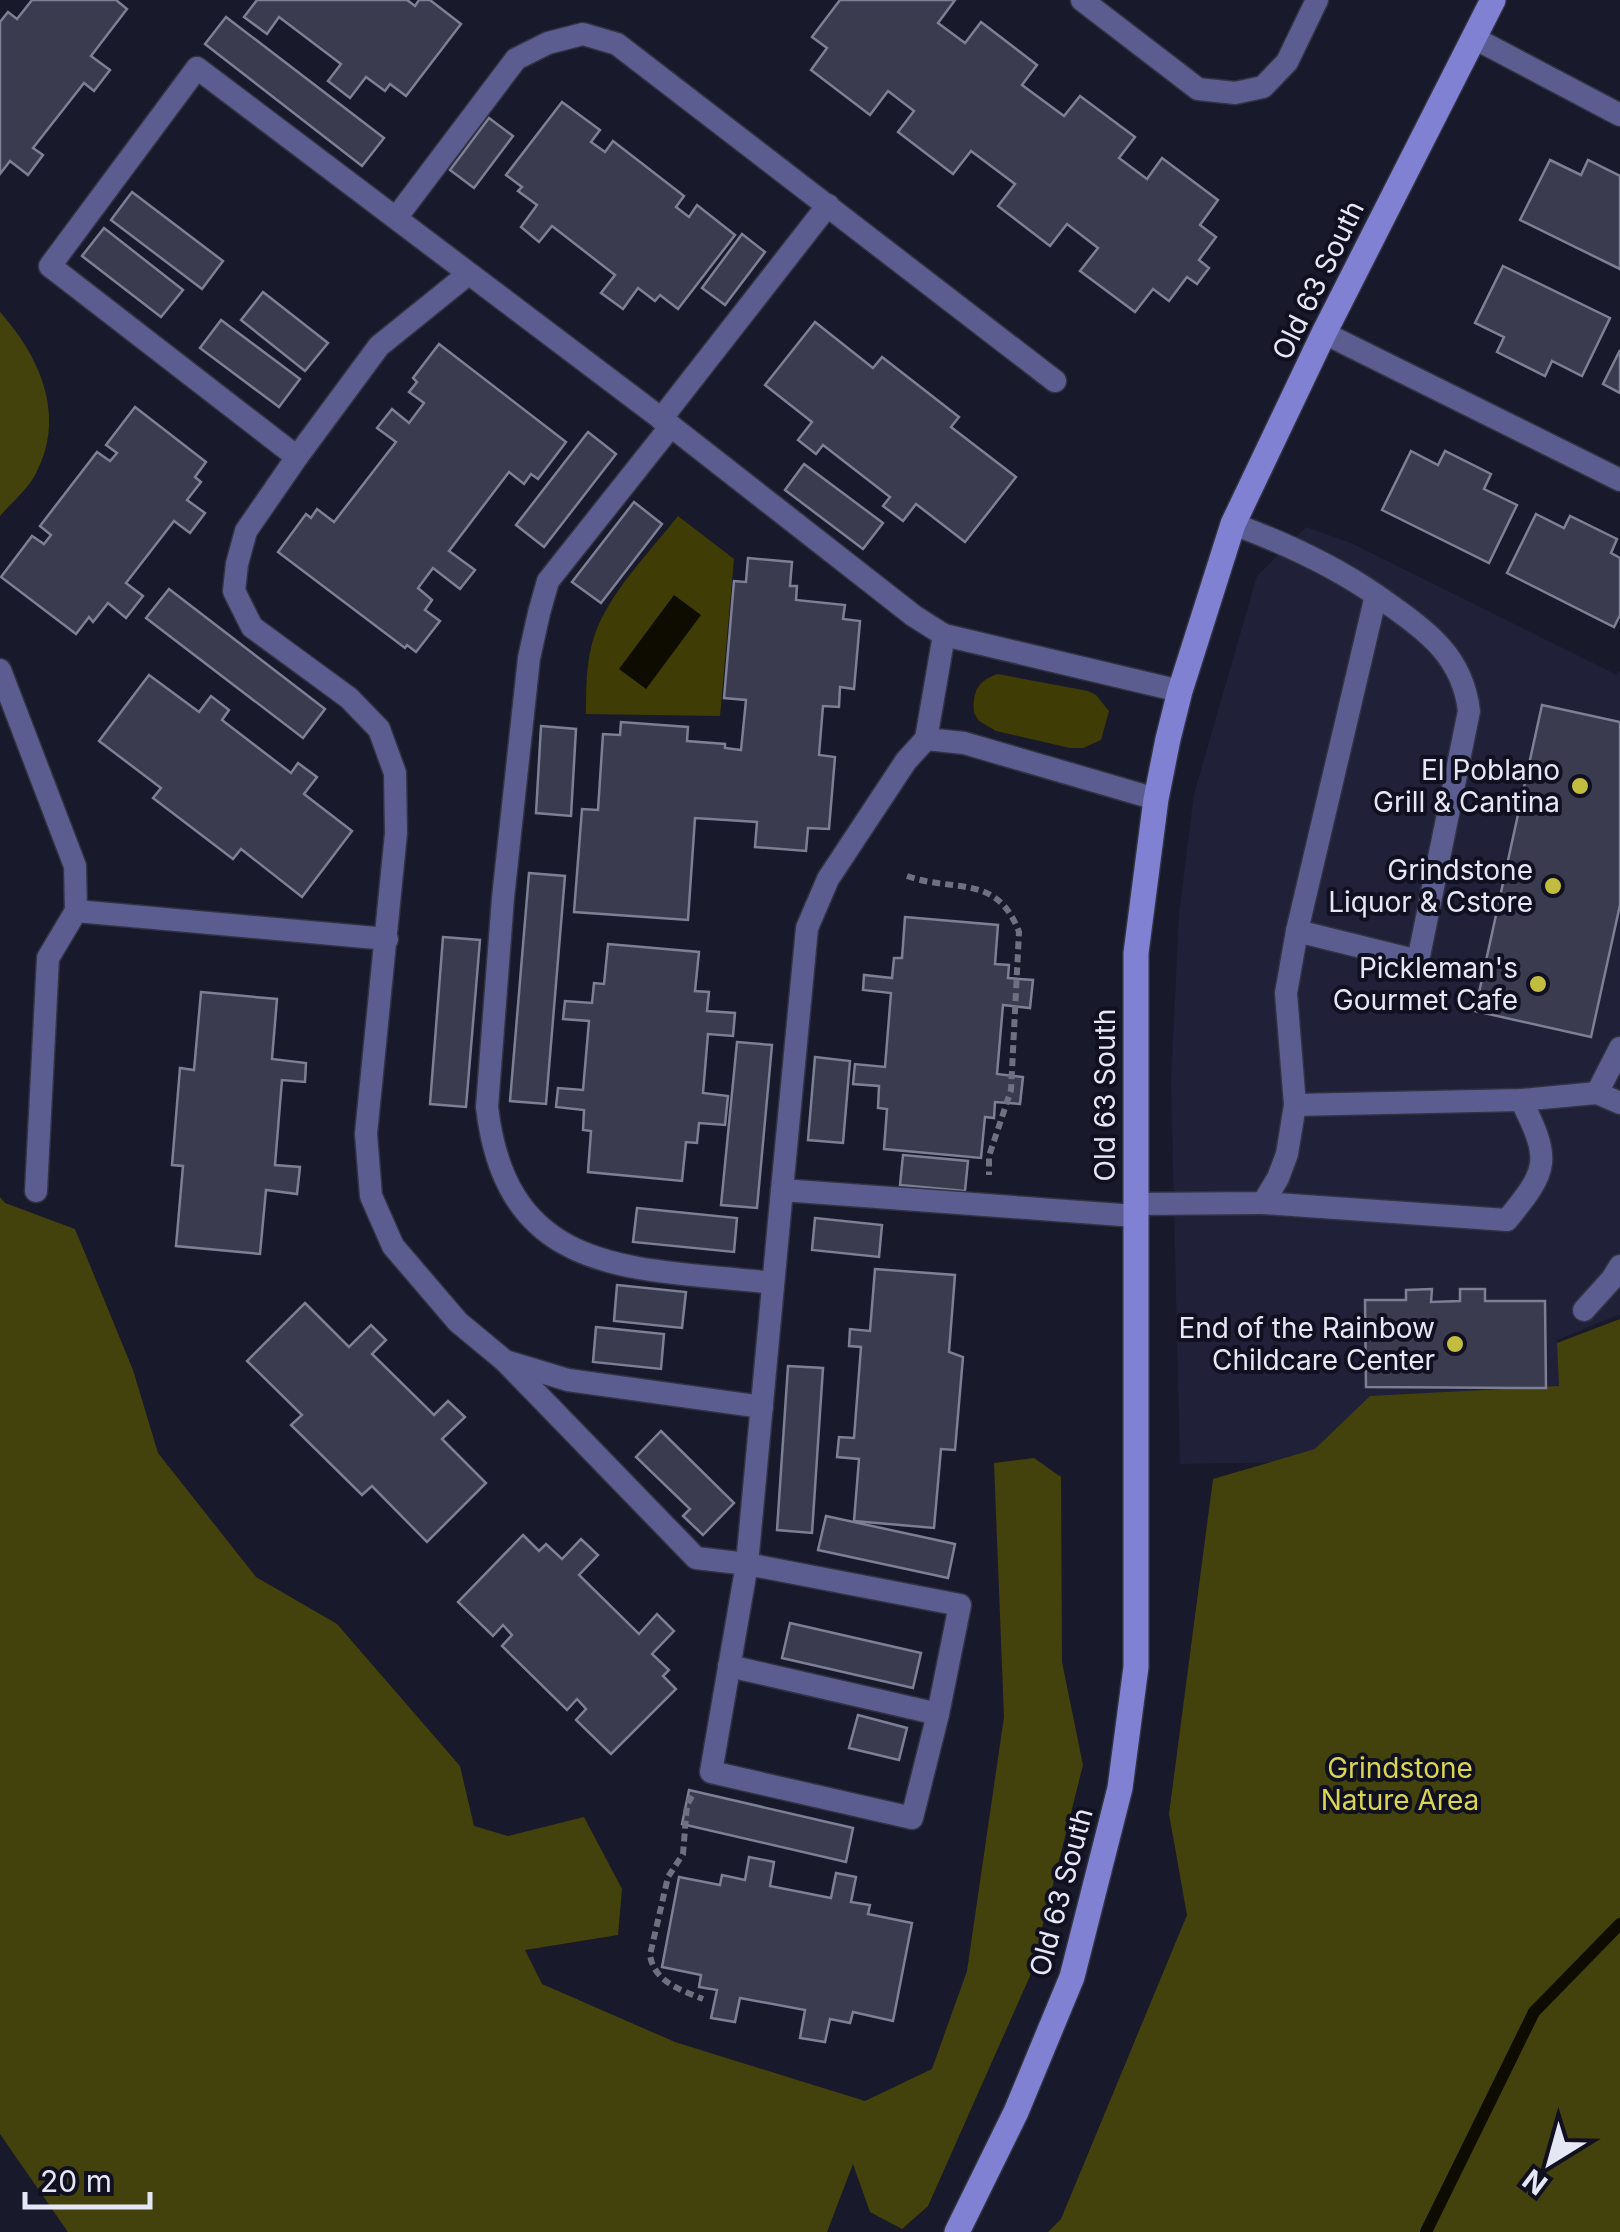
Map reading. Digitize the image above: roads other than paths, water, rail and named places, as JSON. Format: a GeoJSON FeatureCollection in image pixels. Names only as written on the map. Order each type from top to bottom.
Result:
{"type":"FeatureCollection","features":[{"type":"Feature","properties":{"kind":"main road","name":"Old 63 South"},"geometry":{"type":"LineString","coordinates":[[957,2232],[1016,2112],[1072,1977],[1120,1788],[1136,1667],[1136,953],[1156,799],[1180,692],[1234,524],[1324,332],[1493,0]]}},
{"type":"Feature","properties":{"kind":"lane"},"geometry":{"type":"LineString","coordinates":[[1082,0],[1198,88],[1234,94],[1263,87],[1286,62],[1318,0]]}},
{"type":"Feature","properties":{"kind":"lane"},"geometry":{"type":"LineString","coordinates":[[396,218],[516,60],[548,43],[583,34],[618,44],[1055,381]]}},
{"type":"Feature","properties":{"kind":"lane"},"geometry":{"type":"LineString","coordinates":[[1474,38],[1620,115]]}},
{"type":"Feature","properties":{"kind":"lane"},"geometry":{"type":"LineString","coordinates":[[297,458],[50,266],[196,68],[914,616],[944,634],[1180,692]]}},
{"type":"Feature","properties":{"kind":"lane"},"geometry":{"type":"LineString","coordinates":[[773,1283],[627,1266],[582,1254],[556,1240],[528,1218],[504,1180],[490,1134],[487,1107],[502,898],[528,658],[548,581],[828,205]]}},
{"type":"Feature","properties":{"kind":"lane"},"geometry":{"type":"LineString","coordinates":[[467,275],[379,346],[246,531],[234,591],[252,627],[349,698],[379,729],[395,773],[396,833],[366,1134],[371,1196],[393,1246],[458,1322],[506,1361],[696,1558],[747,1564],[960,1605],[912,1818],[711,1772],[747,1564],[807,928],[828,879],[906,762],[926,739],[944,634]]}},
{"type":"Feature","properties":{"kind":"lane"},"geometry":{"type":"LineString","coordinates":[[1324,332],[1620,480]]}},
{"type":"Feature","properties":{"kind":"lane"},"geometry":{"type":"LineString","coordinates":[[1234,524],[1296,546],[1337,568],[1415,622],[1449,654],[1466,684],[1469,712],[1418,961],[1297,932]]}},
{"type":"Feature","properties":{"kind":"lane"},"geometry":{"type":"LineString","coordinates":[[1262,1203],[1287,1154],[1295,1105],[1286,993],[1297,932],[1376,595]]}},
{"type":"Feature","properties":{"kind":"lane"},"geometry":{"type":"LineString","coordinates":[[0,670],[75,866],[76,910],[48,958],[36,1190]]}},
{"type":"Feature","properties":{"kind":"lane"},"geometry":{"type":"LineString","coordinates":[[926,739],[964,744],[1156,799]]}},
{"type":"Feature","properties":{"kind":"lane"},"geometry":{"type":"LineString","coordinates":[[76,910],[386,939]]}},
{"type":"Feature","properties":{"kind":"lane"},"geometry":{"type":"LineString","coordinates":[[1596,1093],[1620,1048]]}},
{"type":"Feature","properties":{"kind":"lane"},"geometry":{"type":"LineString","coordinates":[[1295,1105],[1521,1100],[1596,1093],[1620,1103]]}},
{"type":"Feature","properties":{"kind":"lane"},"geometry":{"type":"LineString","coordinates":[[782,1190],[990,1206],[1135,1210],[1262,1203],[1506,1220],[1534,1188],[1544,1155],[1521,1100]]}},
{"type":"Feature","properties":{"kind":"lane"},"geometry":{"type":"LineString","coordinates":[[1584,1310],[1620,1266]]}},
{"type":"Feature","properties":{"kind":"lane"},"geometry":{"type":"LineString","coordinates":[[506,1361],[568,1380],[762,1408]]}},
{"type":"Feature","properties":{"kind":"lane"},"geometry":{"type":"LineString","coordinates":[[729,1666],[938,1714]]}},
{"type":"Feature","properties":{"kind":"waterway"},"geometry":{"type":"LineString","coordinates":[[1426,2232],[1534,2012],[1620,1924]]}},
{"type":"Feature","properties":{"kind":"place","name":"El Poblano Grill & Cantina"},"geometry":{"type":"Point","coordinates":[1580,786]}},
{"type":"Feature","properties":{"kind":"place","name":"Grindstone Liquor & Cstore"},"geometry":{"type":"Point","coordinates":[1553,886]}},
{"type":"Feature","properties":{"kind":"place","name":"Pickleman's Gourmet Cafe"},"geometry":{"type":"Point","coordinates":[1538,984]}},
{"type":"Feature","properties":{"kind":"place","name":"End of the Rainbow Childcare Center"},"geometry":{"type":"Point","coordinates":[1455,1344]}},
{"type":"Feature","properties":{"kind":"park label","name":"Grindstone Nature Area"},"geometry":{"type":"Point","coordinates":[1400,1784]}}]}
